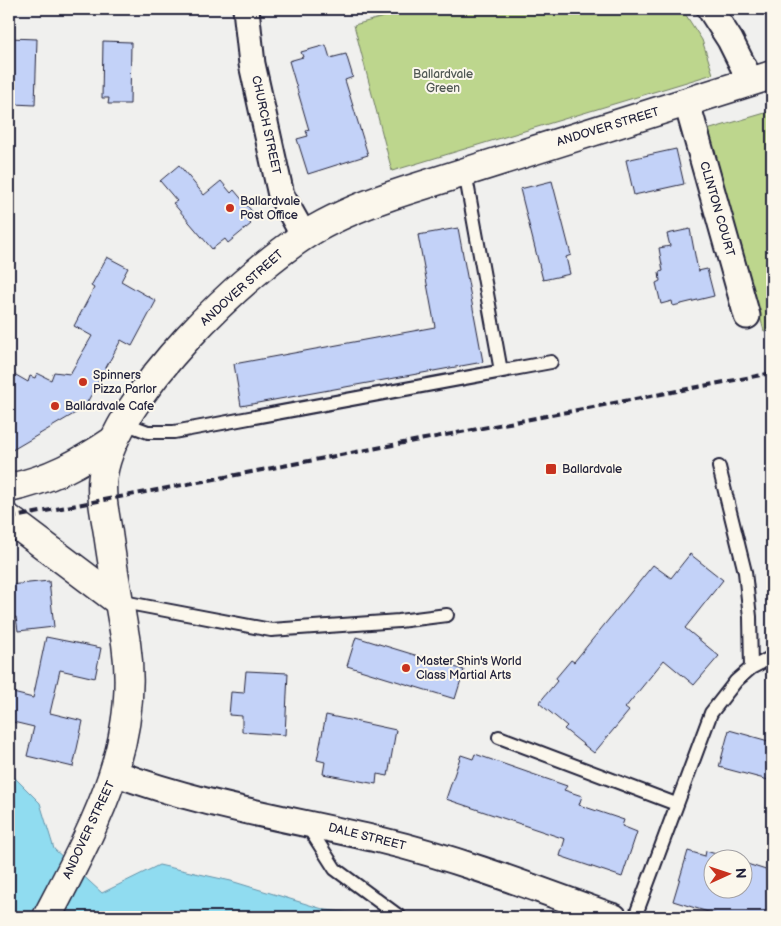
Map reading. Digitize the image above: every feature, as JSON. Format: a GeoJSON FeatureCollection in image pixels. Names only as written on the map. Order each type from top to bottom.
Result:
{"type":"FeatureCollection","features":[{"type":"Feature","properties":{"kind":"main road","name":"ANDOVER STREET"},"geometry":{"type":"LineString","coordinates":[[47,917],[86,842],[115,773],[124,732],[127,702],[126,644],[102,488],[105,464],[119,431],[161,370],[214,310],[268,263],[304,236],[377,200],[762,78]]}},
{"type":"Feature","properties":{"kind":"main road"},"geometry":{"type":"LineString","coordinates":[[9,488],[56,475],[84,461],[119,431]]}},
{"type":"Feature","properties":{"kind":"main road"},"geometry":{"type":"LineString","coordinates":[[9,519],[118,601]]}},
{"type":"Feature","properties":{"kind":"street","name":"CHURCH STREET"},"geometry":{"type":"LineString","coordinates":[[246,9],[252,64],[280,191],[304,236]]}},
{"type":"Feature","properties":{"kind":"street"},"geometry":{"type":"LineString","coordinates":[[710,9],[762,78]]}},
{"type":"Feature","properties":{"kind":"street","name":"CLINTON COURT"},"geometry":{"type":"LineString","coordinates":[[687,102],[747,316]]}},
{"type":"Feature","properties":{"kind":"street","name":"DALE STREET"},"geometry":{"type":"LineString","coordinates":[[115,773],[159,790],[434,854],[497,874],[614,917]]}},
{"type":"Feature","properties":{"kind":"lane"},"geometry":{"type":"LineString","coordinates":[[465,172],[501,371]]}},
{"type":"Feature","properties":{"kind":"lane"},"geometry":{"type":"LineString","coordinates":[[119,431],[174,432],[551,362]]}},
{"type":"Feature","properties":{"kind":"lane"},"geometry":{"type":"LineString","coordinates":[[719,467],[745,572],[750,617],[752,668]]}},
{"type":"Feature","properties":{"kind":"lane"},"geometry":{"type":"LineString","coordinates":[[118,601],[271,630],[399,621],[448,614]]}},
{"type":"Feature","properties":{"kind":"lane"},"geometry":{"type":"LineString","coordinates":[[635,917],[711,713],[723,696],[752,668],[772,657]]}},
{"type":"Feature","properties":{"kind":"lane"},"geometry":{"type":"LineString","coordinates":[[499,737],[676,804]]}},
{"type":"Feature","properties":{"kind":"lane"},"geometry":{"type":"LineString","coordinates":[[306,823],[336,869],[400,917]]}},
{"type":"Feature","properties":{"kind":"green space","name":"Ballardvale Green"},"geometry":{"type":"Polygon","coordinates":[[[413,9],[682,9],[702,40],[713,74],[392,171],[354,25],[413,9]]]}},
{"type":"Feature","properties":{"kind":"green space"},"geometry":{"type":"Polygon","coordinates":[[[772,111],[772,330],[764,331],[707,130],[772,111]]]}},
{"type":"Feature","properties":{"kind":"water"},"geometry":{"type":"Polygon","coordinates":[[[9,772],[40,803],[54,849],[102,893],[159,865],[231,881],[326,910],[351,913],[350,917],[9,917],[9,772]]]}},
{"type":"Feature","properties":{"kind":"building"},"geometry":{"type":"Polygon","coordinates":[[[9,38],[37,39],[35,105],[13,104],[13,94],[9,94],[9,38]]]}},
{"type":"Feature","properties":{"kind":"building"},"geometry":{"type":"Polygon","coordinates":[[[103,41],[131,42],[130,104],[108,104],[109,98],[102,98],[103,41]]]}},
{"type":"Feature","properties":{"kind":"building"},"geometry":{"type":"Polygon","coordinates":[[[326,45],[330,58],[346,54],[353,77],[345,80],[368,155],[308,174],[297,139],[308,136],[306,131],[309,130],[289,61],[303,57],[301,52],[326,45]]]}},
{"type":"Feature","properties":{"kind":"building"},"geometry":{"type":"Polygon","coordinates":[[[676,149],[684,184],[634,195],[626,160],[676,149]]]}},
{"type":"Feature","properties":{"kind":"building","name":"Ballardvale Post Office"},"geometry":{"type":"Polygon","coordinates":[[[179,165],[204,195],[221,181],[231,193],[234,190],[255,215],[248,221],[251,224],[228,243],[225,239],[212,249],[173,203],[177,201],[160,181],[179,165]]]}},
{"type":"Feature","properties":{"kind":"building"},"geometry":{"type":"Polygon","coordinates":[[[552,181],[571,255],[566,257],[570,274],[543,280],[520,189],[552,181]]]}},
{"type":"Feature","properties":{"kind":"building"},"geometry":{"type":"Polygon","coordinates":[[[458,228],[483,362],[241,406],[234,364],[435,327],[418,235],[458,228]]]}},
{"type":"Feature","properties":{"kind":"building"},"geometry":{"type":"Polygon","coordinates":[[[690,229],[698,271],[707,269],[714,296],[673,306],[672,301],[661,304],[656,283],[660,281],[659,272],[663,271],[659,248],[670,246],[667,234],[690,229]]]}},
{"type":"Feature","properties":{"kind":"building"},"geometry":{"type":"Polygon","coordinates":[[[107,257],[128,268],[121,281],[156,301],[132,346],[121,340],[84,408],[9,452],[9,371],[28,382],[30,376],[35,378],[37,373],[51,380],[54,372],[70,374],[92,336],[74,326],[94,288],[91,286],[107,257]]]}},
{"type":"Feature","properties":{"kind":"building"},"geometry":{"type":"Polygon","coordinates":[[[690,554],[723,580],[685,628],[719,656],[694,685],[664,660],[625,708],[629,711],[594,753],[564,729],[567,726],[539,703],[557,681],[555,679],[571,660],[574,662],[653,565],[671,578],[690,554]]]}},
{"type":"Feature","properties":{"kind":"building"},"geometry":{"type":"Polygon","coordinates":[[[49,581],[54,627],[18,631],[16,617],[9,618],[9,585],[49,581]]]}},
{"type":"Feature","properties":{"kind":"building"},"geometry":{"type":"Polygon","coordinates":[[[46,637],[101,648],[95,678],[60,670],[50,713],[83,721],[73,767],[27,756],[34,727],[9,721],[9,692],[33,698],[46,637]]]}},
{"type":"Feature","properties":{"kind":"building","name":"Master Shin's World Class Martial Arts"},"geometry":{"type":"Polygon","coordinates":[[[356,637],[464,670],[455,699],[347,666],[356,637]]]}},
{"type":"Feature","properties":{"kind":"building"},"geometry":{"type":"Polygon","coordinates":[[[246,671],[288,673],[285,735],[242,732],[242,716],[229,715],[231,692],[244,693],[246,671]]]}},
{"type":"Feature","properties":{"kind":"building"},"geometry":{"type":"Polygon","coordinates":[[[326,715],[396,730],[388,776],[377,774],[376,784],[323,774],[325,762],[317,760],[326,715]]]}},
{"type":"Feature","properties":{"kind":"building"},"geometry":{"type":"Polygon","coordinates":[[[729,730],[772,742],[772,781],[719,767],[729,730]]]}},
{"type":"Feature","properties":{"kind":"building"},"geometry":{"type":"Polygon","coordinates":[[[475,754],[567,786],[564,790],[582,796],[579,805],[624,820],[622,826],[637,832],[622,877],[560,856],[565,839],[446,799],[461,755],[473,759],[475,754]]]}},
{"type":"Feature","properties":{"kind":"building"},"geometry":{"type":"Polygon","coordinates":[[[688,851],[704,856],[704,898],[754,898],[754,866],[772,872],[772,917],[724,917],[673,901],[688,851]]]}},
{"type":"Feature","properties":{"kind":"railway"},"geometry":{"type":"LineString","coordinates":[[9,518],[772,373]]}},
{"type":"Feature","properties":{"kind":"place","name":"Ballardvale Post Office"},"geometry":{"type":"Point","coordinates":[230,208]}},
{"type":"Feature","properties":{"kind":"place","name":"Spinners Pizza Parlor"},"geometry":{"type":"Point","coordinates":[83,382]}},
{"type":"Feature","properties":{"kind":"place","name":"Ballardvale Cafe"},"geometry":{"type":"Point","coordinates":[55,406]}},
{"type":"Feature","properties":{"kind":"place","name":"Ballardvale"},"geometry":{"type":"Point","coordinates":[551,469]}},
{"type":"Feature","properties":{"kind":"place","name":"Master Shin's World Class Martial Arts"},"geometry":{"type":"Point","coordinates":[406,668]}}]}
